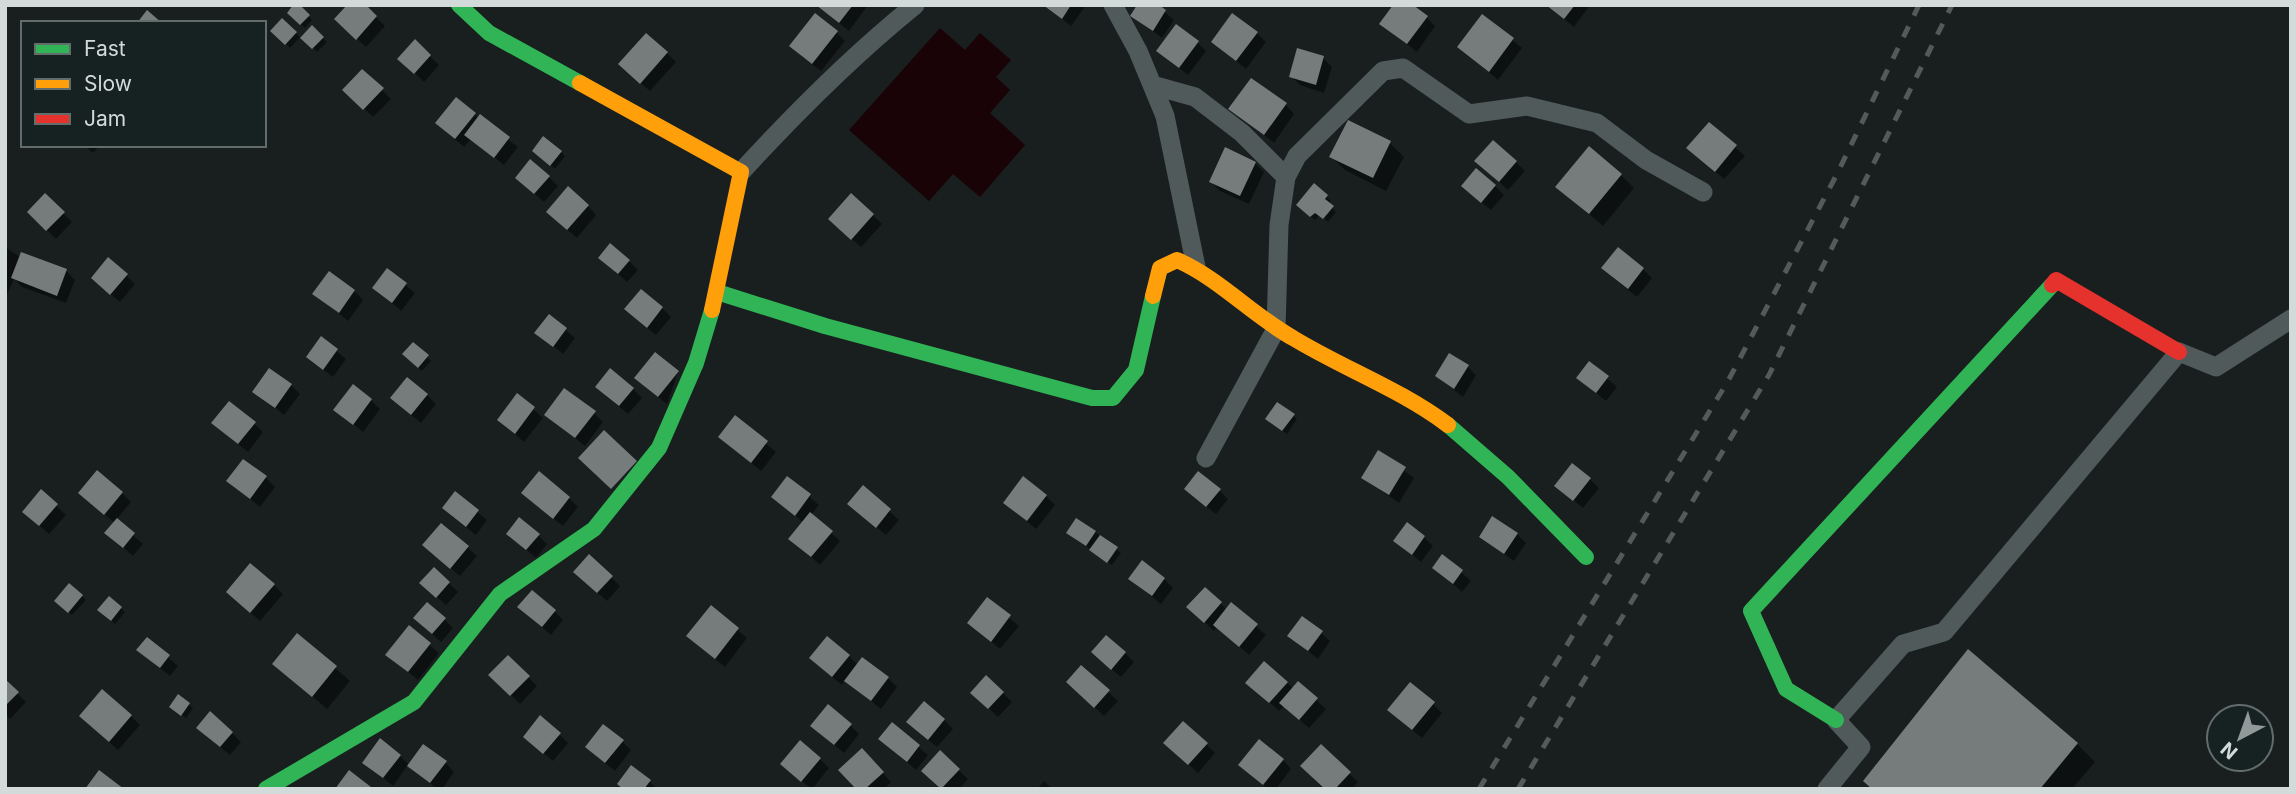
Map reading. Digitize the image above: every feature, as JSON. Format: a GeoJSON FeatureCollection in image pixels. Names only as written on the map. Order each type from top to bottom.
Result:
{"type":"FeatureCollection","features":[{"type":"Feature","properties":{"kind":"street"},"geometry":{"type":"LineString","coordinates":[[459,5],[489,33],[741,172]]}},
{"type":"Feature","properties":{"kind":"street"},"geometry":{"type":"LineString","coordinates":[[266,789],[414,702],[500,594],[594,529],[659,448],[696,363],[717,292],[741,172],[806,101],[868,43],[915,5]]}},
{"type":"Feature","properties":{"kind":"street"},"geometry":{"type":"LineString","coordinates":[[1113,5],[1166,116],[1196,267]]}},
{"type":"Feature","properties":{"kind":"street"},"geometry":{"type":"LineString","coordinates":[[1206,458],[1276,329],[1279,225],[1286,177],[1297,156],[1383,71],[1403,68],[1469,114],[1527,106],[1597,123],[1646,160],[1703,192]]}},
{"type":"Feature","properties":{"kind":"street"},"geometry":{"type":"LineString","coordinates":[[1153,85],[1195,97],[1242,133],[1286,177]]}},
{"type":"Feature","properties":{"kind":"street"},"geometry":{"type":"LineString","coordinates":[[717,292],[825,326],[1093,398],[1113,398],[1136,370],[1160,268],[1177,260],[1196,267],[1276,329],[1423,407],[1472,444],[1586,557]]}},
{"type":"Feature","properties":{"kind":"street"},"geometry":{"type":"LineString","coordinates":[[1838,784],[1861,747],[1836,720],[1786,689],[1751,611],[2056,279],[2179,352],[2216,367],[2291,319]]}},
{"type":"Feature","properties":{"kind":"street"},"geometry":{"type":"LineString","coordinates":[[1836,720],[1903,645],[1944,632],[2179,352]]}},
{"type":"Feature","properties":{"kind":"shaded area"},"geometry":{"type":"Polygon","coordinates":[[[940,28],[965,50],[980,33],[1011,60],[996,77],[1010,90],[990,113],[1025,145],[980,197],[953,174],[929,201],[849,130],[940,28]]]}},
{"type":"Feature","properties":{"kind":"building"},"geometry":{"type":"Polygon","coordinates":[[[293,5],[300,5],[310,15],[300,25],[287,13],[293,5]]]}},
{"type":"Feature","properties":{"kind":"building"},"geometry":{"type":"Polygon","coordinates":[[[347,5],[366,5],[377,16],[356,40],[334,19],[347,5]]]}},
{"type":"Feature","properties":{"kind":"building"},"geometry":{"type":"Polygon","coordinates":[[[816,5],[853,5],[839,23],[816,5]]]}},
{"type":"Feature","properties":{"kind":"building"},"geometry":{"type":"Polygon","coordinates":[[[1043,5],[1071,5],[1062,19],[1043,5]]]}},
{"type":"Feature","properties":{"kind":"building"},"geometry":{"type":"Polygon","coordinates":[[[1137,5],[1159,5],[1166,10],[1153,31],[1130,16],[1137,5]]]}},
{"type":"Feature","properties":{"kind":"building"},"geometry":{"type":"Polygon","coordinates":[[[1393,5],[1413,5],[1428,16],[1407,44],[1379,24],[1393,5]]]}},
{"type":"Feature","properties":{"kind":"building"},"geometry":{"type":"Polygon","coordinates":[[[1546,5],[1575,5],[1564,19],[1546,5]]]}},
{"type":"Feature","properties":{"kind":"building"},"geometry":{"type":"Polygon","coordinates":[[[147,10],[160,21],[139,21],[147,10]]]}},
{"type":"Feature","properties":{"kind":"building"},"geometry":{"type":"Polygon","coordinates":[[[815,13],[838,31],[812,64],[789,46],[815,13]]]}},
{"type":"Feature","properties":{"kind":"building"},"geometry":{"type":"Polygon","coordinates":[[[1232,13],[1258,32],[1236,61],[1211,42],[1232,13]]]}},
{"type":"Feature","properties":{"kind":"building"},"geometry":{"type":"Polygon","coordinates":[[[1482,14],[1514,38],[1489,72],[1457,47],[1482,14]]]}},
{"type":"Feature","properties":{"kind":"building"},"geometry":{"type":"Polygon","coordinates":[[[282,18],[297,32],[285,45],[270,31],[282,18]]]}},
{"type":"Feature","properties":{"kind":"building"},"geometry":{"type":"Polygon","coordinates":[[[1176,24],[1199,41],[1179,68],[1156,51],[1176,24]]]}},
{"type":"Feature","properties":{"kind":"building"},"geometry":{"type":"Polygon","coordinates":[[[312,25],[324,37],[312,49],[300,38],[312,25]]]}},
{"type":"Feature","properties":{"kind":"building"},"geometry":{"type":"Polygon","coordinates":[[[646,33],[668,52],[640,84],[618,64],[646,33]]]}},
{"type":"Feature","properties":{"kind":"building"},"geometry":{"type":"Polygon","coordinates":[[[415,39],[431,55],[414,74],[397,59],[415,39]]]}},
{"type":"Feature","properties":{"kind":"building"},"geometry":{"type":"Polygon","coordinates":[[[1297,48],[1324,56],[1316,85],[1289,77],[1297,48]]]}},
{"type":"Feature","properties":{"kind":"building"},"geometry":{"type":"Polygon","coordinates":[[[362,69],[384,88],[363,110],[342,90],[362,69]]]}},
{"type":"Feature","properties":{"kind":"building"},"geometry":{"type":"Polygon","coordinates":[[[1251,78],[1287,103],[1264,135],[1228,109],[1251,78]]]}},
{"type":"Feature","properties":{"kind":"building"},"geometry":{"type":"Polygon","coordinates":[[[456,97],[476,113],[455,139],[435,123],[456,97]]]}},
{"type":"Feature","properties":{"kind":"building"},"geometry":{"type":"Polygon","coordinates":[[[480,114],[510,137],[494,158],[464,135],[480,114]]]}},
{"type":"Feature","properties":{"kind":"building"},"geometry":{"type":"Polygon","coordinates":[[[1348,120],[1391,141],[1373,178],[1329,157],[1348,120]]]}},
{"type":"Feature","properties":{"kind":"building"},"geometry":{"type":"Polygon","coordinates":[[[1709,122],[1737,145],[1715,172],[1686,148],[1709,122]]]}},
{"type":"Feature","properties":{"kind":"building"},"geometry":{"type":"Polygon","coordinates":[[[543,136],[562,151],[550,166],[532,151],[543,136]]]}},
{"type":"Feature","properties":{"kind":"building"},"geometry":{"type":"Polygon","coordinates":[[[1493,140],[1517,161],[1499,182],[1474,161],[1493,140]]]}},
{"type":"Feature","properties":{"kind":"building"},"geometry":{"type":"Polygon","coordinates":[[[1589,146],[1622,174],[1589,214],[1555,187],[1589,146]]]}},
{"type":"Feature","properties":{"kind":"building"},"geometry":{"type":"Polygon","coordinates":[[[1225,147],[1256,162],[1240,196],[1209,182],[1225,147]]]}},
{"type":"Feature","properties":{"kind":"building"},"geometry":{"type":"Polygon","coordinates":[[[530,159],[550,176],[534,194],[515,178],[530,159]]]}},
{"type":"Feature","properties":{"kind":"building"},"geometry":{"type":"Polygon","coordinates":[[[1476,168],[1496,185],[1481,203],[1461,186],[1476,168]]]}},
{"type":"Feature","properties":{"kind":"building"},"geometry":{"type":"Polygon","coordinates":[[[1314,183],[1328,195],[1325,199],[1334,206],[1323,219],[1315,213],[1310,217],[1296,205],[1314,183]]]}},
{"type":"Feature","properties":{"kind":"building"},"geometry":{"type":"Polygon","coordinates":[[[568,186],[589,205],[567,230],[546,212],[568,186]]]}},
{"type":"Feature","properties":{"kind":"building"},"geometry":{"type":"Polygon","coordinates":[[[45,193],[65,212],[46,231],[27,212],[45,193]]]}},
{"type":"Feature","properties":{"kind":"building"},"geometry":{"type":"Polygon","coordinates":[[[851,193],[874,214],[851,240],[828,219],[851,193]]]}},
{"type":"Feature","properties":{"kind":"building"},"geometry":{"type":"Polygon","coordinates":[[[610,243],[630,260],[618,274],[598,258],[610,243]]]}},
{"type":"Feature","properties":{"kind":"building"},"geometry":{"type":"Polygon","coordinates":[[[1618,247],[1644,268],[1628,289],[1601,268],[1618,247]]]}},
{"type":"Feature","properties":{"kind":"building"},"geometry":{"type":"Polygon","coordinates":[[[21,252],[67,269],[57,296],[11,278],[21,252]]]}},
{"type":"Feature","properties":{"kind":"building"},"geometry":{"type":"Polygon","coordinates":[[[108,257],[128,274],[110,295],[91,278],[108,257]]]}},
{"type":"Feature","properties":{"kind":"building"},"geometry":{"type":"Polygon","coordinates":[[[387,268],[407,283],[392,303],[372,288],[387,268]]]}},
{"type":"Feature","properties":{"kind":"building"},"geometry":{"type":"Polygon","coordinates":[[[329,271],[355,290],[339,313],[312,294],[329,271]]]}},
{"type":"Feature","properties":{"kind":"building"},"geometry":{"type":"Polygon","coordinates":[[[641,289],[663,307],[647,328],[624,309],[641,289]]]}},
{"type":"Feature","properties":{"kind":"building"},"geometry":{"type":"Polygon","coordinates":[[[549,314],[567,328],[553,347],[534,333],[549,314]]]}},
{"type":"Feature","properties":{"kind":"building"},"geometry":{"type":"Polygon","coordinates":[[[321,336],[338,349],[323,370],[306,357],[321,336]]]}},
{"type":"Feature","properties":{"kind":"building"},"geometry":{"type":"Polygon","coordinates":[[[413,342],[429,355],[418,368],[402,354],[413,342]]]}},
{"type":"Feature","properties":{"kind":"building"},"geometry":{"type":"Polygon","coordinates":[[[655,352],[679,371],[658,397],[634,378],[655,352]]]}},
{"type":"Feature","properties":{"kind":"building"},"geometry":{"type":"Polygon","coordinates":[[[1449,353],[1469,365],[1454,389],[1435,376],[1449,353]]]}},
{"type":"Feature","properties":{"kind":"building"},"geometry":{"type":"Polygon","coordinates":[[[1589,361],[1609,376],[1596,393],[1576,378],[1589,361]]]}},
{"type":"Feature","properties":{"kind":"building"},"geometry":{"type":"Polygon","coordinates":[[[269,368],[292,384],[275,408],[252,392],[269,368]]]}},
{"type":"Feature","properties":{"kind":"building"},"geometry":{"type":"Polygon","coordinates":[[[610,368],[634,388],[619,406],[595,387],[610,368]]]}},
{"type":"Feature","properties":{"kind":"building"},"geometry":{"type":"Polygon","coordinates":[[[407,377],[428,394],[411,415],[390,398],[407,377]]]}},
{"type":"Feature","properties":{"kind":"building"},"geometry":{"type":"Polygon","coordinates":[[[353,384],[372,399],[353,425],[333,410],[353,384]]]}},
{"type":"Feature","properties":{"kind":"building"},"geometry":{"type":"Polygon","coordinates":[[[564,388],[596,411],[575,438],[544,415],[564,388]]]}},
{"type":"Feature","properties":{"kind":"building"},"geometry":{"type":"Polygon","coordinates":[[[517,393],[535,407],[515,434],[497,420],[517,393]]]}},
{"type":"Feature","properties":{"kind":"building"},"geometry":{"type":"Polygon","coordinates":[[[229,401],[256,422],[238,444],[211,423],[229,401]]]}},
{"type":"Feature","properties":{"kind":"building"},"geometry":{"type":"Polygon","coordinates":[[[1277,402],[1295,414],[1282,431],[1265,419],[1277,402]]]}},
{"type":"Feature","properties":{"kind":"building"},"geometry":{"type":"Polygon","coordinates":[[[735,415],[768,441],[751,463],[718,437],[735,415]]]}},
{"type":"Feature","properties":{"kind":"building"},"geometry":{"type":"Polygon","coordinates":[[[604,430],[637,461],[611,489],[578,458],[604,430]]]}},
{"type":"Feature","properties":{"kind":"building"},"geometry":{"type":"Polygon","coordinates":[[[1378,450],[1406,467],[1389,495],[1361,478],[1378,450]]]}},
{"type":"Feature","properties":{"kind":"building"},"geometry":{"type":"Polygon","coordinates":[[[243,459],[267,476],[250,499],[226,481],[243,459]]]}},
{"type":"Feature","properties":{"kind":"building"},"geometry":{"type":"Polygon","coordinates":[[[1572,463],[1591,478],[1573,501],[1554,486],[1572,463]]]}},
{"type":"Feature","properties":{"kind":"building"},"geometry":{"type":"Polygon","coordinates":[[[97,470],[123,492],[104,515],[78,493],[97,470]]]}},
{"type":"Feature","properties":{"kind":"building"},"geometry":{"type":"Polygon","coordinates":[[[539,471],[570,497],[553,519],[521,493],[539,471]]]}},
{"type":"Feature","properties":{"kind":"building"},"geometry":{"type":"Polygon","coordinates":[[[1198,471],[1221,489],[1206,507],[1184,489],[1198,471]]]}},
{"type":"Feature","properties":{"kind":"building"},"geometry":{"type":"Polygon","coordinates":[[[787,476],[811,494],[795,516],[771,497],[787,476]]]}},
{"type":"Feature","properties":{"kind":"building"},"geometry":{"type":"Polygon","coordinates":[[[1023,476],[1047,495],[1027,521],[1003,503],[1023,476]]]}},
{"type":"Feature","properties":{"kind":"building"},"geometry":{"type":"Polygon","coordinates":[[[863,485],[891,509],[876,528],[847,504],[863,485]]]}},
{"type":"Feature","properties":{"kind":"building"},"geometry":{"type":"Polygon","coordinates":[[[41,489],[58,504],[39,526],[22,512],[41,489]]]}},
{"type":"Feature","properties":{"kind":"building"},"geometry":{"type":"Polygon","coordinates":[[[455,491],[479,510],[466,527],[442,508],[455,491]]]}},
{"type":"Feature","properties":{"kind":"building"},"geometry":{"type":"Polygon","coordinates":[[[810,512],[833,531],[811,557],[788,539],[810,512]]]}},
{"type":"Feature","properties":{"kind":"building"},"geometry":{"type":"Polygon","coordinates":[[[1492,516],[1518,533],[1504,554],[1479,537],[1492,516]]]}},
{"type":"Feature","properties":{"kind":"building"},"geometry":{"type":"Polygon","coordinates":[[[519,517],[540,534],[526,550],[506,534],[519,517]]]}},
{"type":"Feature","properties":{"kind":"building"},"geometry":{"type":"Polygon","coordinates":[[[117,518],[135,533],[123,548],[104,533],[117,518]]]}},
{"type":"Feature","properties":{"kind":"building"},"geometry":{"type":"Polygon","coordinates":[[[1076,518],[1096,531],[1086,546],[1066,533],[1076,518]]]}},
{"type":"Feature","properties":{"kind":"building"},"geometry":{"type":"Polygon","coordinates":[[[1407,522],[1425,536],[1412,555],[1393,541],[1407,522]]]}},
{"type":"Feature","properties":{"kind":"building"},"geometry":{"type":"Polygon","coordinates":[[[441,523],[469,546],[450,569],[422,545],[441,523]]]}},
{"type":"Feature","properties":{"kind":"building"},"geometry":{"type":"Polygon","coordinates":[[[1100,535],[1118,547],[1107,563],[1089,550],[1100,535]]]}},
{"type":"Feature","properties":{"kind":"building"},"geometry":{"type":"Polygon","coordinates":[[[589,554],[613,576],[597,593],[573,572],[589,554]]]}},
{"type":"Feature","properties":{"kind":"building"},"geometry":{"type":"Polygon","coordinates":[[[1442,554],[1463,570],[1453,584],[1432,568],[1442,554]]]}},
{"type":"Feature","properties":{"kind":"building"},"geometry":{"type":"Polygon","coordinates":[[[1142,560],[1165,578],[1152,596],[1128,579],[1142,560]]]}},
{"type":"Feature","properties":{"kind":"building"},"geometry":{"type":"Polygon","coordinates":[[[250,563],[275,584],[250,613],[226,592],[250,563]]]}},
{"type":"Feature","properties":{"kind":"building"},"geometry":{"type":"Polygon","coordinates":[[[434,567],[450,582],[436,598],[419,583],[434,567]]]}},
{"type":"Feature","properties":{"kind":"building"},"geometry":{"type":"Polygon","coordinates":[[[69,583],[83,595],[68,613],[54,601],[69,583]]]}},
{"type":"Feature","properties":{"kind":"building"},"geometry":{"type":"Polygon","coordinates":[[[1205,587],[1222,602],[1204,623],[1186,607],[1205,587]]]}},
{"type":"Feature","properties":{"kind":"building"},"geometry":{"type":"Polygon","coordinates":[[[532,590],[556,610],[542,627],[517,607],[532,590]]]}},
{"type":"Feature","properties":{"kind":"building"},"geometry":{"type":"Polygon","coordinates":[[[109,596],[122,607],[111,621],[97,610],[109,596]]]}},
{"type":"Feature","properties":{"kind":"building"},"geometry":{"type":"Polygon","coordinates":[[[987,597],[1011,615],[991,642],[967,623],[987,597]]]}},
{"type":"Feature","properties":{"kind":"building"},"geometry":{"type":"Polygon","coordinates":[[[427,602],[446,618],[432,634],[413,618],[427,602]]]}},
{"type":"Feature","properties":{"kind":"building"},"geometry":{"type":"Polygon","coordinates":[[[1231,602],[1258,624],[1239,647],[1213,625],[1231,602]]]}},
{"type":"Feature","properties":{"kind":"building"},"geometry":{"type":"Polygon","coordinates":[[[711,605],[739,628],[715,659],[686,636],[711,605]]]}},
{"type":"Feature","properties":{"kind":"building"},"geometry":{"type":"Polygon","coordinates":[[[1302,616],[1323,631],[1308,651],[1287,636],[1302,616]]]}},
{"type":"Feature","properties":{"kind":"building"},"geometry":{"type":"Polygon","coordinates":[[[409,625],[431,643],[408,672],[385,655],[409,625]]]}},
{"type":"Feature","properties":{"kind":"building"},"geometry":{"type":"Polygon","coordinates":[[[297,633],[337,666],[312,697],[272,664],[297,633]]]}},
{"type":"Feature","properties":{"kind":"building"},"geometry":{"type":"Polygon","coordinates":[[[1106,635],[1126,652],[1111,670],[1091,652],[1106,635]]]}},
{"type":"Feature","properties":{"kind":"building"},"geometry":{"type":"Polygon","coordinates":[[[827,636],[850,655],[832,677],[809,658],[827,636]]]}},
{"type":"Feature","properties":{"kind":"building"},"geometry":{"type":"Polygon","coordinates":[[[147,637],[170,655],[160,668],[136,650],[147,637]]]}},
{"type":"Feature","properties":{"kind":"building"},"geometry":{"type":"Polygon","coordinates":[[[1968,649],[2078,743],[2040,789],[1872,789],[1863,781],[1968,649]]]}},
{"type":"Feature","properties":{"kind":"building"},"geometry":{"type":"Polygon","coordinates":[[[508,655],[530,676],[510,696],[488,675],[508,655]]]}},
{"type":"Feature","properties":{"kind":"building"},"geometry":{"type":"Polygon","coordinates":[[[862,657],[889,677],[871,701],[844,681],[862,657]]]}},
{"type":"Feature","properties":{"kind":"building"},"geometry":{"type":"Polygon","coordinates":[[[1264,661],[1288,682],[1269,703],[1245,683],[1264,661]]]}},
{"type":"Feature","properties":{"kind":"building"},"geometry":{"type":"Polygon","coordinates":[[[1081,665],[1110,690],[1094,708],[1066,682],[1081,665]]]}},
{"type":"Feature","properties":{"kind":"building"},"geometry":{"type":"Polygon","coordinates":[[[986,675],[1004,692],[988,709],[970,693],[986,675]]]}},
{"type":"Feature","properties":{"kind":"building"},"geometry":{"type":"Polygon","coordinates":[[[5,679],[19,692],[5,706],[5,679]]]}},
{"type":"Feature","properties":{"kind":"building"},"geometry":{"type":"Polygon","coordinates":[[[1298,681],[1318,698],[1299,720],[1279,703],[1298,681]]]}},
{"type":"Feature","properties":{"kind":"building"},"geometry":{"type":"Polygon","coordinates":[[[1410,682],[1435,702],[1412,730],[1387,710],[1410,682]]]}},
{"type":"Feature","properties":{"kind":"building"},"geometry":{"type":"Polygon","coordinates":[[[102,689],[132,715],[109,742],[79,716],[102,689]]]}},
{"type":"Feature","properties":{"kind":"building"},"geometry":{"type":"Polygon","coordinates":[[[178,694],[190,703],[181,716],[169,707],[178,694]]]}},
{"type":"Feature","properties":{"kind":"building"},"geometry":{"type":"Polygon","coordinates":[[[924,701],[945,719],[928,740],[906,722],[924,701]]]}},
{"type":"Feature","properties":{"kind":"building"},"geometry":{"type":"Polygon","coordinates":[[[828,704],[852,724],[834,745],[810,726],[828,704]]]}},
{"type":"Feature","properties":{"kind":"building"},"geometry":{"type":"Polygon","coordinates":[[[210,711],[233,732],[220,747],[196,728],[210,711]]]}},
{"type":"Feature","properties":{"kind":"building"},"geometry":{"type":"Polygon","coordinates":[[[540,715],[561,733],[543,754],[523,737],[540,715]]]}},
{"type":"Feature","properties":{"kind":"building"},"geometry":{"type":"Polygon","coordinates":[[[1183,721],[1208,743],[1188,765],[1163,743],[1183,721]]]}},
{"type":"Feature","properties":{"kind":"building"},"geometry":{"type":"Polygon","coordinates":[[[892,722],[920,745],[907,762],[878,739],[892,722]]]}},
{"type":"Feature","properties":{"kind":"building"},"geometry":{"type":"Polygon","coordinates":[[[603,724],[624,740],[605,763],[585,747],[603,724]]]}},
{"type":"Feature","properties":{"kind":"building"},"geometry":{"type":"Polygon","coordinates":[[[380,738],[401,755],[383,778],[362,763],[380,738]]]}},
{"type":"Feature","properties":{"kind":"building"},"geometry":{"type":"Polygon","coordinates":[[[1259,739],[1284,759],[1263,785],[1238,765],[1259,739]]]}},
{"type":"Feature","properties":{"kind":"building"},"geometry":{"type":"Polygon","coordinates":[[[800,740],[821,758],[801,782],[780,764],[800,740]]]}},
{"type":"Feature","properties":{"kind":"building"},"geometry":{"type":"Polygon","coordinates":[[[423,744],[447,761],[430,783],[407,766],[423,744]]]}},
{"type":"Feature","properties":{"kind":"building"},"geometry":{"type":"Polygon","coordinates":[[[1321,744],[1351,772],[1335,789],[1325,789],[1300,766],[1321,744]]]}},
{"type":"Feature","properties":{"kind":"building"},"geometry":{"type":"Polygon","coordinates":[[[862,748],[884,772],[865,789],[856,789],[838,770],[862,748]]]}},
{"type":"Feature","properties":{"kind":"building"},"geometry":{"type":"Polygon","coordinates":[[[940,750],[960,769],[941,789],[921,771],[940,750]]]}},
{"type":"Feature","properties":{"kind":"building"},"geometry":{"type":"Polygon","coordinates":[[[631,765],[651,780],[644,789],[623,789],[617,784],[631,765]]]}},
{"type":"Feature","properties":{"kind":"building"},"geometry":{"type":"Polygon","coordinates":[[[99,770],[124,789],[85,789],[99,770]]]}},
{"type":"Feature","properties":{"kind":"building"},"geometry":{"type":"Polygon","coordinates":[[[349,770],[371,787],[370,789],[335,789],[349,770]]]}},
{"type":"Feature","properties":{"kind":"railway"},"geometry":{"type":"LineString","coordinates":[[1479,789],[1728,381],[1837,174],[1919,5]]}},
{"type":"Feature","properties":{"kind":"railway"},"geometry":{"type":"LineString","coordinates":[[1518,789],[1769,375],[1952,5]]}},
{"type":"Feature","properties":{"kind":"traffic: fast"},"geometry":{"type":"LineString","coordinates":[[459,5],[489,33],[580,83]]}},
{"type":"Feature","properties":{"kind":"traffic: fast"},"geometry":{"type":"LineString","coordinates":[[1836,720],[1786,689],[1751,611],[2052,285]]}},
{"type":"Feature","properties":{"kind":"traffic: fast"},"geometry":{"type":"LineString","coordinates":[[717,292],[825,326],[1092,398],[1113,398],[1136,370],[1153,296]]}},
{"type":"Feature","properties":{"kind":"traffic: fast"},"geometry":{"type":"LineString","coordinates":[[266,789],[414,702],[500,594],[594,529],[659,448],[696,363],[712,310]]}},
{"type":"Feature","properties":{"kind":"traffic: fast"},"geometry":{"type":"LineString","coordinates":[[1448,425],[1508,477],[1586,557]]}},
{"type":"Feature","properties":{"kind":"traffic: slow"},"geometry":{"type":"LineString","coordinates":[[580,83],[741,172],[712,310]]}},
{"type":"Feature","properties":{"kind":"traffic: slow"},"geometry":{"type":"LineString","coordinates":[[1153,296],[1160,268],[1177,260],[1208,277],[1278,329],[1411,401],[1448,425]]}},
{"type":"Feature","properties":{"kind":"traffic: jam"},"geometry":{"type":"LineString","coordinates":[[2052,285],[2056,280],[2179,352]]}}]}
